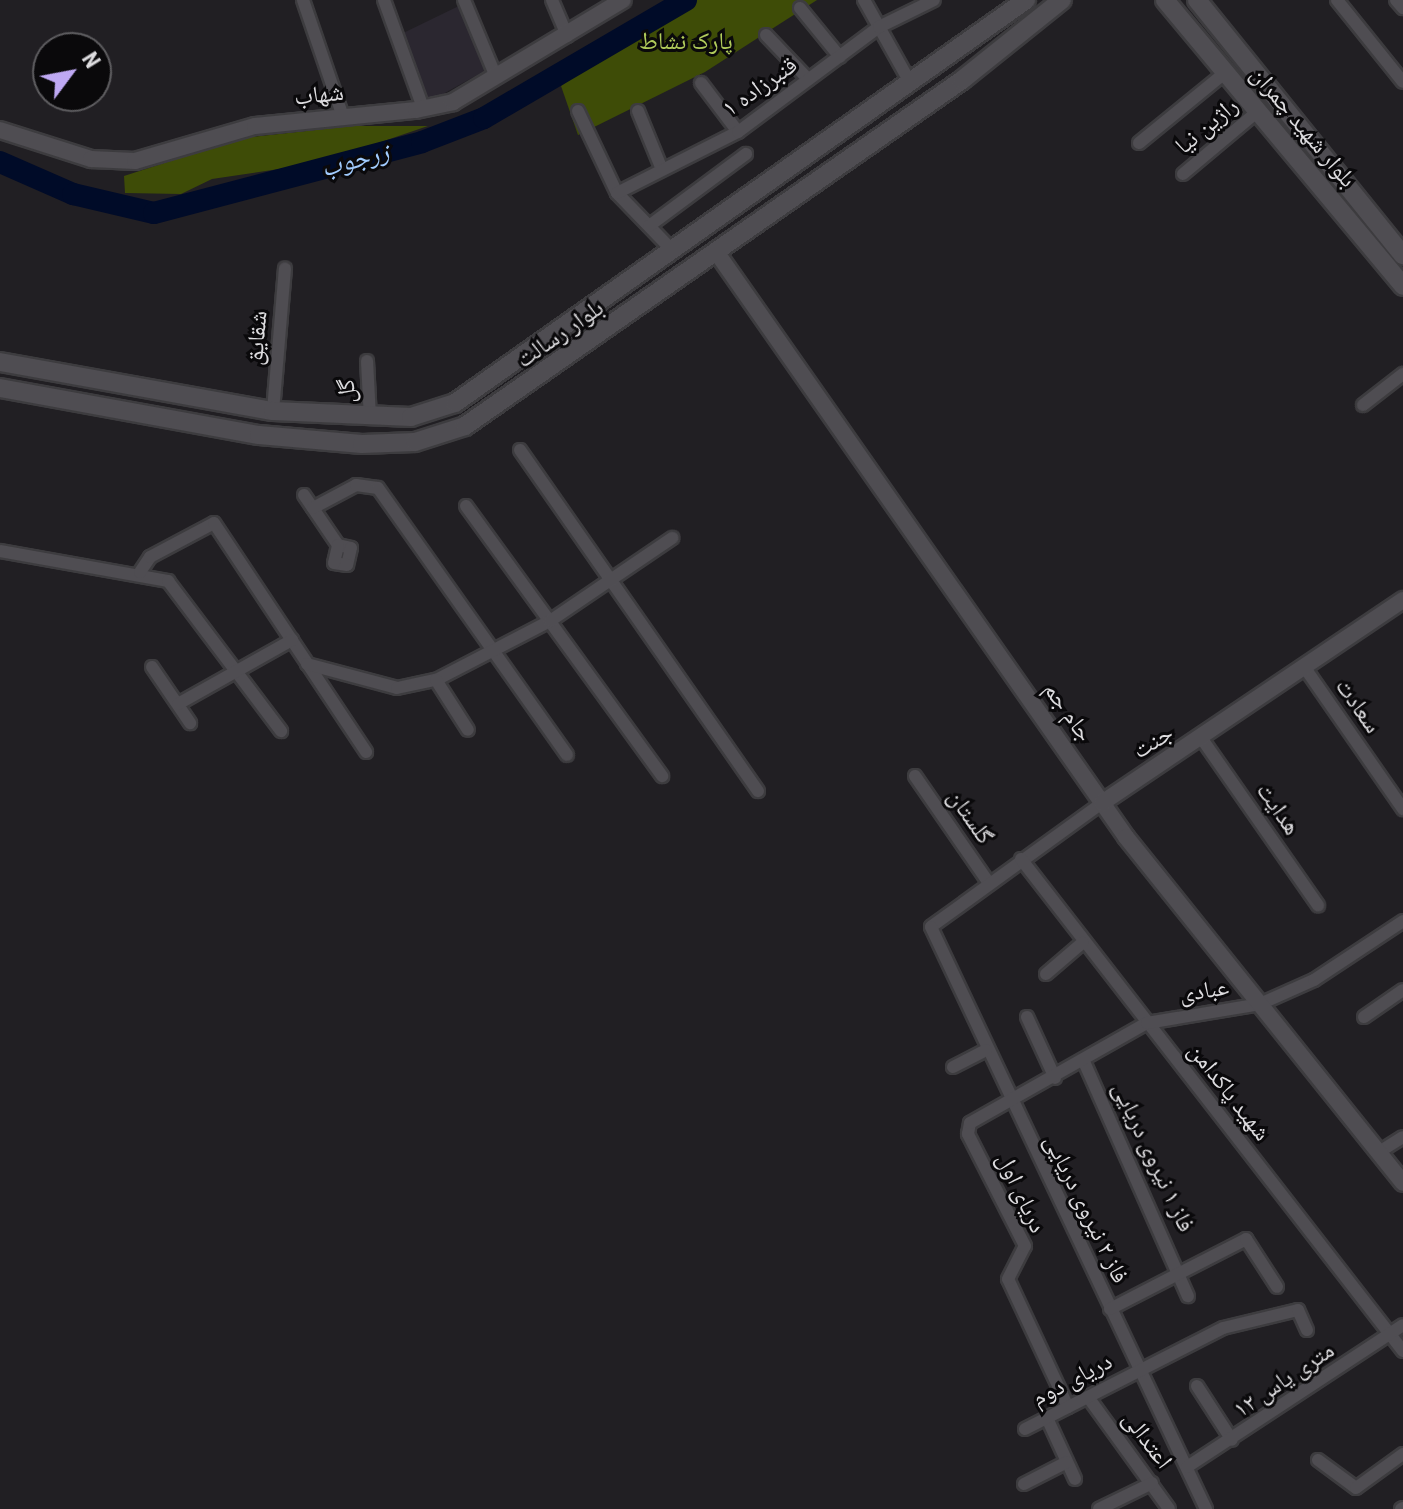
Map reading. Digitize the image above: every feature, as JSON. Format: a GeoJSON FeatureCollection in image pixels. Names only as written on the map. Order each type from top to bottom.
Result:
{"type":"FeatureCollection","features":[{"type":"Feature","properties":{"kind":"main road","name":"بلوار رسالت"},"geometry":{"type":"LineString","coordinates":[[0,362],[273,411],[370,418],[411,417],[455,403],[674,252],[1026,0]]}},
{"type":"Feature","properties":{"kind":"main road","name":"بلوار رسالت"},"geometry":{"type":"LineString","coordinates":[[0,388],[259,435],[415,442],[465,426],[509,399],[887,133],[1041,8],[1062,0]]}},
{"type":"Feature","properties":{"kind":"main road","name":"بلوار شهید چمران"},"geometry":{"type":"LineString","coordinates":[[1165,0],[1403,286]]}},
{"type":"Feature","properties":{"kind":"main road","name":"بلوار شهید چمران"},"geometry":{"type":"LineString","coordinates":[[1197,0],[1403,255]]}},
{"type":"Feature","properties":{"kind":"main road"},"geometry":{"type":"LineString","coordinates":[[872,112],[887,133]]}},
{"type":"Feature","properties":{"kind":"street"},"geometry":{"type":"LineString","coordinates":[[303,0],[343,117]]}},
{"type":"Feature","properties":{"kind":"street"},"geometry":{"type":"LineString","coordinates":[[384,0],[423,108]]}},
{"type":"Feature","properties":{"kind":"street"},"geometry":{"type":"LineString","coordinates":[[464,0],[496,77]]}},
{"type":"Feature","properties":{"kind":"street"},"geometry":{"type":"LineString","coordinates":[[552,0],[567,36]]}},
{"type":"Feature","properties":{"kind":"street","name":"شهاب"},"geometry":{"type":"LineString","coordinates":[[0,130],[91,159],[135,161],[255,126],[453,102],[623,0]]}},
{"type":"Feature","properties":{"kind":"street"},"geometry":{"type":"LineString","coordinates":[[864,0],[911,84]]}},
{"type":"Feature","properties":{"kind":"street","name":"قنبرزاده ۱"},"geometry":{"type":"LineString","coordinates":[[617,193],[661,167],[738,132],[879,27],[934,0]]}},
{"type":"Feature","properties":{"kind":"street"},"geometry":{"type":"LineString","coordinates":[[1337,0],[1403,82]]}},
{"type":"Feature","properties":{"kind":"street"},"geometry":{"type":"LineString","coordinates":[[1396,0],[1403,8]]}},
{"type":"Feature","properties":{"kind":"street"},"geometry":{"type":"LineString","coordinates":[[800,8],[840,57]]}},
{"type":"Feature","properties":{"kind":"street"},"geometry":{"type":"LineString","coordinates":[[766,35],[808,79]]}},
{"type":"Feature","properties":{"kind":"street"},"geometry":{"type":"LineString","coordinates":[[1139,143],[1226,72]]}},
{"type":"Feature","properties":{"kind":"street"},"geometry":{"type":"LineString","coordinates":[[701,83],[738,132]]}},
{"type":"Feature","properties":{"kind":"street"},"geometry":{"type":"LineString","coordinates":[[578,111],[617,193],[674,252]]}},
{"type":"Feature","properties":{"kind":"street"},"geometry":{"type":"LineString","coordinates":[[638,111],[661,167]]}},
{"type":"Feature","properties":{"kind":"street","name":"راژین نیا"},"geometry":{"type":"LineString","coordinates":[[1183,174],[1258,111]]}},
{"type":"Feature","properties":{"kind":"street"},"geometry":{"type":"LineString","coordinates":[[649,226],[746,154]]}},
{"type":"Feature","properties":{"kind":"street","name":"جام جم"},"geometry":{"type":"LineString","coordinates":[[717,253],[1102,803],[1403,1183]]}},
{"type":"Feature","properties":{"kind":"street","name":"شقایق"},"geometry":{"type":"LineString","coordinates":[[273,411],[285,269]]}},
{"type":"Feature","properties":{"kind":"street","name":"گل"},"geometry":{"type":"LineString","coordinates":[[367,361],[370,418]]}},
{"type":"Feature","properties":{"kind":"street"},"geometry":{"type":"LineString","coordinates":[[1363,405],[1403,374]]}},
{"type":"Feature","properties":{"kind":"street"},"geometry":{"type":"LineString","coordinates":[[520,450],[758,791]]}},
{"type":"Feature","properties":{"kind":"street"},"geometry":{"type":"LineString","coordinates":[[313,508],[356,485],[378,488],[567,755]]}},
{"type":"Feature","properties":{"kind":"street"},"geometry":{"type":"LineString","coordinates":[[304,495],[338,545]]}},
{"type":"Feature","properties":{"kind":"street"},"geometry":{"type":"LineString","coordinates":[[466,506],[662,776]]}},
{"type":"Feature","properties":{"kind":"street"},"geometry":{"type":"LineString","coordinates":[[140,572],[150,557],[214,523],[366,752]]}},
{"type":"Feature","properties":{"kind":"street"},"geometry":{"type":"LineString","coordinates":[[307,664],[397,688],[436,680],[550,621],[672,538]]}},
{"type":"Feature","properties":{"kind":"street"},"geometry":{"type":"LineString","coordinates":[[0,551],[140,572],[173,585],[281,731]]}},
{"type":"Feature","properties":{"kind":"street","name":"جنت"},"geometry":{"type":"LineString","coordinates":[[931,927],[1021,859],[1403,600]]}},
{"type":"Feature","properties":{"kind":"street"},"geometry":{"type":"LineString","coordinates":[[178,704],[292,640]]}},
{"type":"Feature","properties":{"kind":"street"},"geometry":{"type":"LineString","coordinates":[[152,667],[190,723]]}},
{"type":"Feature","properties":{"kind":"street","name":"سعادت"},"geometry":{"type":"LineString","coordinates":[[1305,668],[1403,809]]}},
{"type":"Feature","properties":{"kind":"street"},"geometry":{"type":"LineString","coordinates":[[436,680],[468,730]]}},
{"type":"Feature","properties":{"kind":"street","name":"هدایت"},"geometry":{"type":"LineString","coordinates":[[1202,739],[1318,905]]}},
{"type":"Feature","properties":{"kind":"street","name":"گلستان"},"geometry":{"type":"LineString","coordinates":[[915,776],[988,882]]}},
{"type":"Feature","properties":{"kind":"street","name":"شهید پاکدامن"},"geometry":{"type":"LineString","coordinates":[[1021,859],[1082,943],[1403,1351]]}},
{"type":"Feature","properties":{"kind":"street","name":"عبادی"},"geometry":{"type":"LineString","coordinates":[[1009,1100],[1085,1064],[1147,1023],[1260,1004],[1314,980],[1403,921]]}},
{"type":"Feature","properties":{"kind":"street","name":"فاز ۲ نیروی دریایی"},"geometry":{"type":"LineString","coordinates":[[931,927],[1009,1100],[1206,1509]]}},
{"type":"Feature","properties":{"kind":"street"},"geometry":{"type":"LineString","coordinates":[[1046,974],[1082,943]]}},
{"type":"Feature","properties":{"kind":"street"},"geometry":{"type":"LineString","coordinates":[[1364,1017],[1403,990]]}},
{"type":"Feature","properties":{"kind":"street"},"geometry":{"type":"LineString","coordinates":[[1027,1017],[1055,1078]]}},
{"type":"Feature","properties":{"kind":"street"},"geometry":{"type":"LineString","coordinates":[[953,1067],[986,1050]]}},
{"type":"Feature","properties":{"kind":"street","name":"فاز ۱ نیروی دریایی"},"geometry":{"type":"LineString","coordinates":[[1085,1064],[1188,1296]]}},
{"type":"Feature","properties":{"kind":"street","name":"دریای اول"},"geometry":{"type":"LineString","coordinates":[[1009,1100],[970,1123],[968,1134],[1025,1246],[1008,1279],[1068,1407]]}},
{"type":"Feature","properties":{"kind":"street"},"geometry":{"type":"LineString","coordinates":[[1379,1152],[1403,1137]]}},
{"type":"Feature","properties":{"kind":"street"},"geometry":{"type":"LineString","coordinates":[[1110,1309],[1178,1270],[1246,1239],[1277,1287]]}},
{"type":"Feature","properties":{"kind":"street","name":"دریای دوم"},"geometry":{"type":"LineString","coordinates":[[1025,1429],[1223,1328],[1293,1311],[1307,1330]]}},
{"type":"Feature","properties":{"kind":"street","name":"۱۲ متری یاس"},"geometry":{"type":"LineString","coordinates":[[1187,1467],[1403,1325]]}},
{"type":"Feature","properties":{"kind":"street"},"geometry":{"type":"LineString","coordinates":[[1197,1386],[1232,1440]]}},
{"type":"Feature","properties":{"kind":"street","name":"اعتدالی"},"geometry":{"type":"LineString","coordinates":[[1088,1397],[1169,1509]]}},
{"type":"Feature","properties":{"kind":"street"},"geometry":{"type":"LineString","coordinates":[[1047,1418],[1075,1479]]}},
{"type":"Feature","properties":{"kind":"street"},"geometry":{"type":"LineString","coordinates":[[1318,1460],[1356,1488],[1403,1454]]}},
{"type":"Feature","properties":{"kind":"street"},"geometry":{"type":"LineString","coordinates":[[1024,1484],[1067,1462]]}},
{"type":"Feature","properties":{"kind":"street"},"geometry":{"type":"LineString","coordinates":[[1099,1509],[1152,1483]]}},
{"type":"Feature","properties":{"kind":"shaded area"},"geometry":{"type":"Polygon","coordinates":[[[465,3],[488,69],[425,104],[397,36],[465,3]]]}},
{"type":"Feature","properties":{"kind":"green space","name":"پارک نشاط"},"geometry":{"type":"Polygon","coordinates":[[[685,0],[817,0],[705,72],[578,135],[561,86],[685,0]]]}},
{"type":"Feature","properties":{"kind":"green space"},"geometry":{"type":"Polygon","coordinates":[[[352,126],[428,126],[319,163],[212,179],[181,194],[125,193],[124,176],[242,138],[352,126]]]}},
{"type":"Feature","properties":{"kind":"waterway","name":"زرجوب"},"geometry":{"type":"LineString","coordinates":[[0,162],[73,194],[154,213],[422,142],[484,118],[686,0]]}}]}
